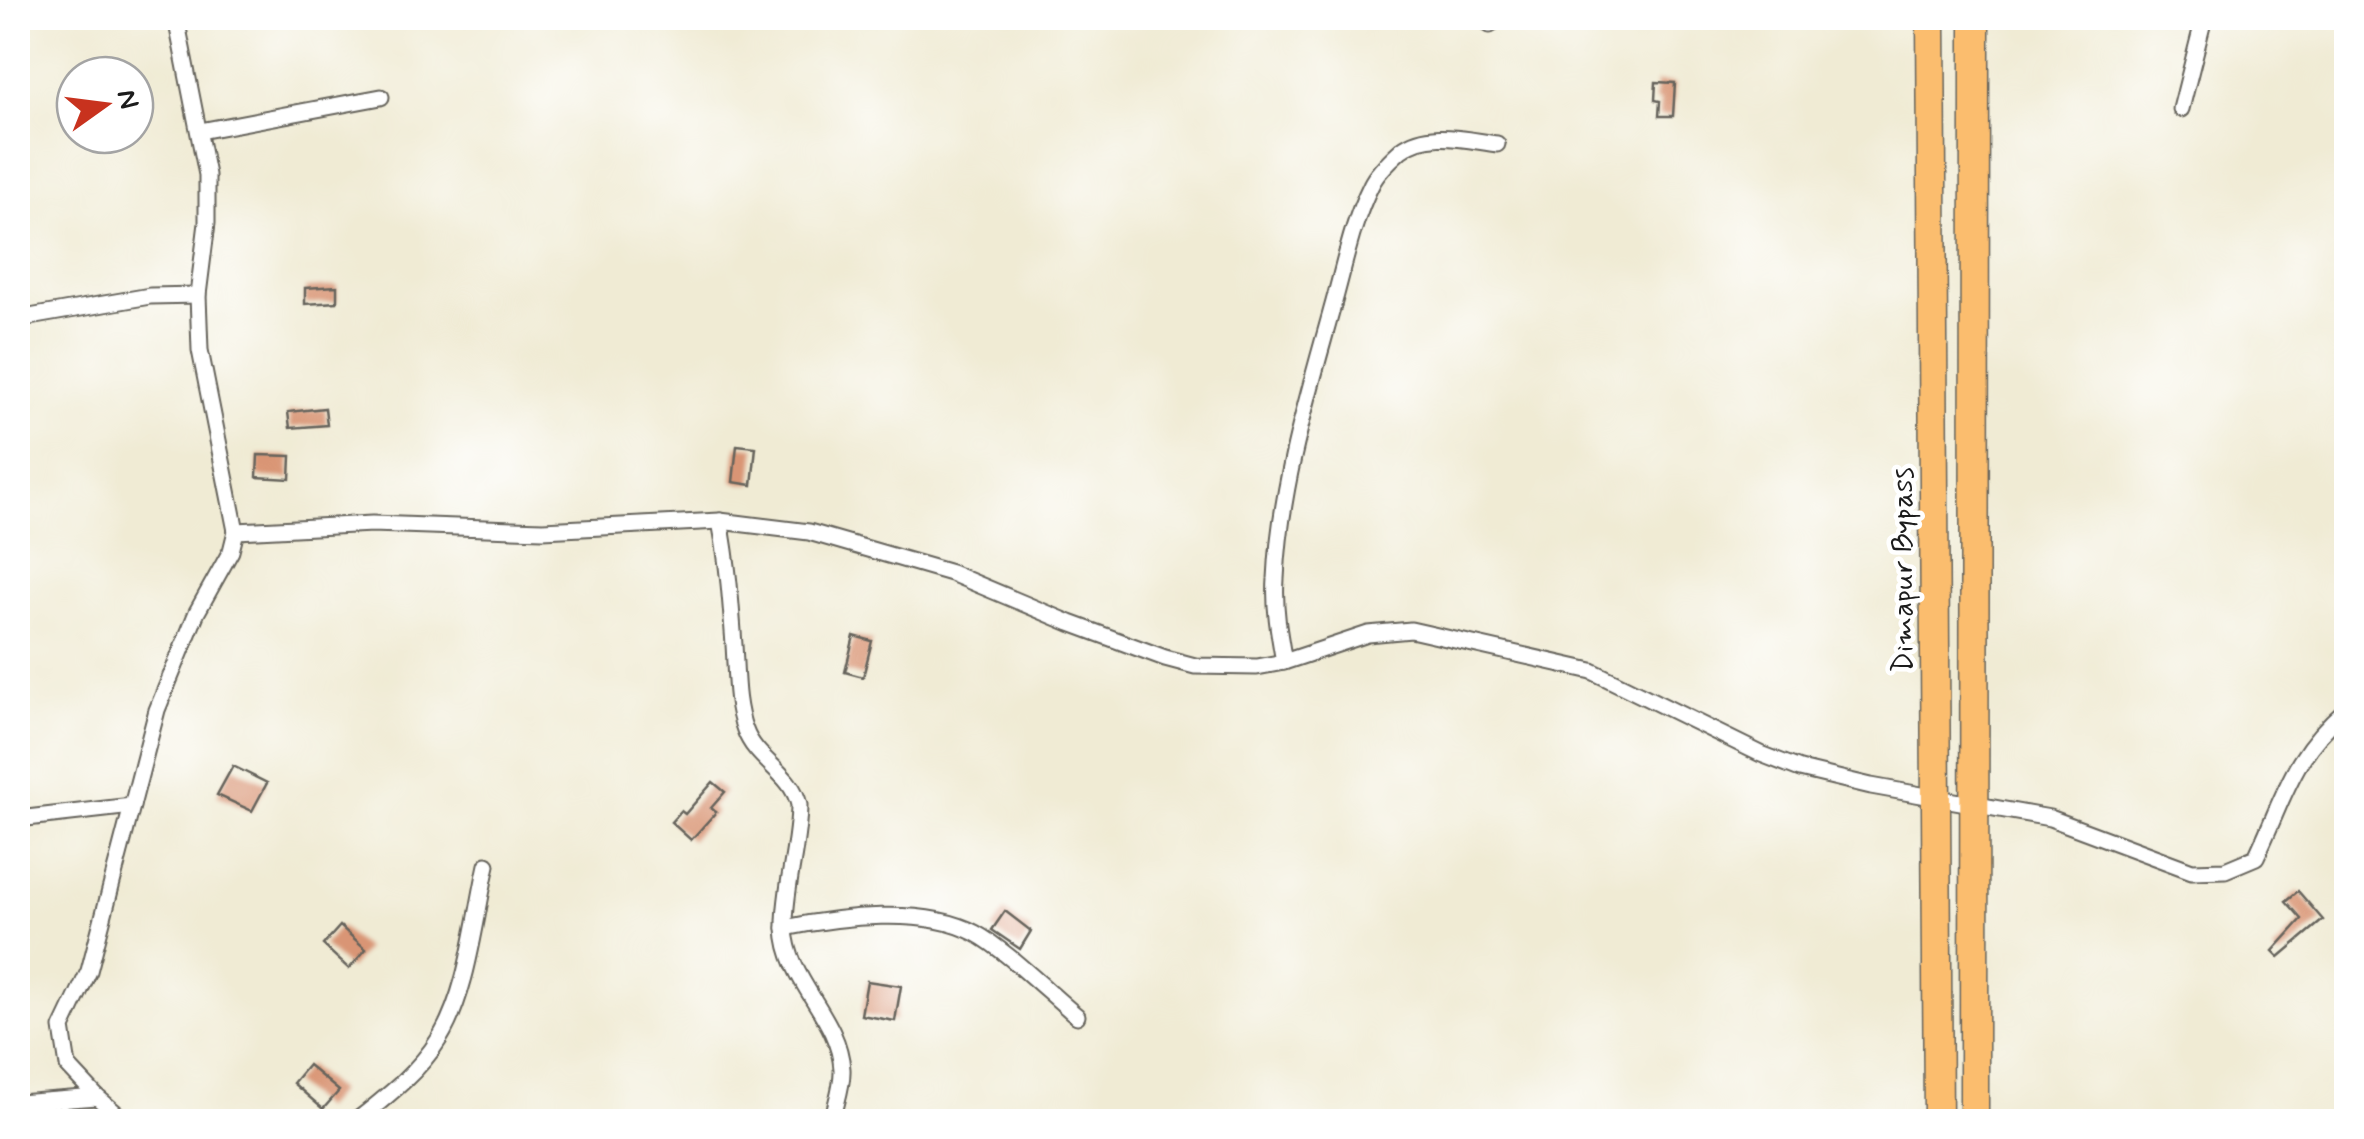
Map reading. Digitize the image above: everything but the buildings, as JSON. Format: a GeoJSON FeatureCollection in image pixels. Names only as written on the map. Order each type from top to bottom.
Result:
{"type":"FeatureCollection","features":[{"type":"Feature","properties":{"kind":"highway","name":"Dimapur Bypass"},"geometry":{"type":"LineString","coordinates":[[1931,18],[1938,1122]]}},
{"type":"Feature","properties":{"kind":"highway"},"geometry":{"type":"LineString","coordinates":[[1974,1122],[1975,18]]}},
{"type":"Feature","properties":{"kind":"street"},"geometry":{"type":"LineString","coordinates":[[126,1122],[68,1066],[62,1028],[89,971],[157,710],[197,612],[231,551],[236,531],[200,350],[198,295],[207,223],[207,175],[176,18]]}},
{"type":"Feature","properties":{"kind":"street"},"geometry":{"type":"LineString","coordinates":[[2181,109],[2204,18]]}},
{"type":"Feature","properties":{"kind":"street"},"geometry":{"type":"LineString","coordinates":[[200,131],[381,97]]}},
{"type":"Feature","properties":{"kind":"street"},"geometry":{"type":"LineString","coordinates":[[1284,662],[1275,615],[1287,495],[1305,407],[1358,213],[1373,180],[1400,151],[1416,141],[1433,137],[1497,144]]}},
{"type":"Feature","properties":{"kind":"street"},"geometry":{"type":"LineString","coordinates":[[18,319],[150,296],[198,295]]}},
{"type":"Feature","properties":{"kind":"street"},"geometry":{"type":"LineString","coordinates":[[236,531],[372,524],[543,530],[720,520],[809,532],[951,573],[1070,623],[1194,666],[1257,667],[1368,634],[1410,630],[1429,633],[1592,671],[1761,754],[1800,769],[1870,786],[2050,818],[2192,871],[2226,870],[2256,857],[2294,768],[2312,740],[2346,709]]}},
{"type":"Feature","properties":{"kind":"street"},"geometry":{"type":"LineString","coordinates":[[720,520],[727,558],[740,716],[754,748],[782,774],[800,805],[785,928],[792,962],[826,1019],[840,1052],[842,1074],[832,1122]]}},
{"type":"Feature","properties":{"kind":"street"},"geometry":{"type":"LineString","coordinates":[[18,819],[132,806]]}},
{"type":"Feature","properties":{"kind":"street"},"geometry":{"type":"LineString","coordinates":[[355,1122],[389,1094],[438,1041],[459,990],[487,865]]}},
{"type":"Feature","properties":{"kind":"street"},"geometry":{"type":"LineString","coordinates":[[785,928],[866,916],[956,926],[982,937],[1076,1016]]}},
{"type":"Feature","properties":{"kind":"street"},"geometry":{"type":"LineString","coordinates":[[18,1103],[97,1097]]}}]}
